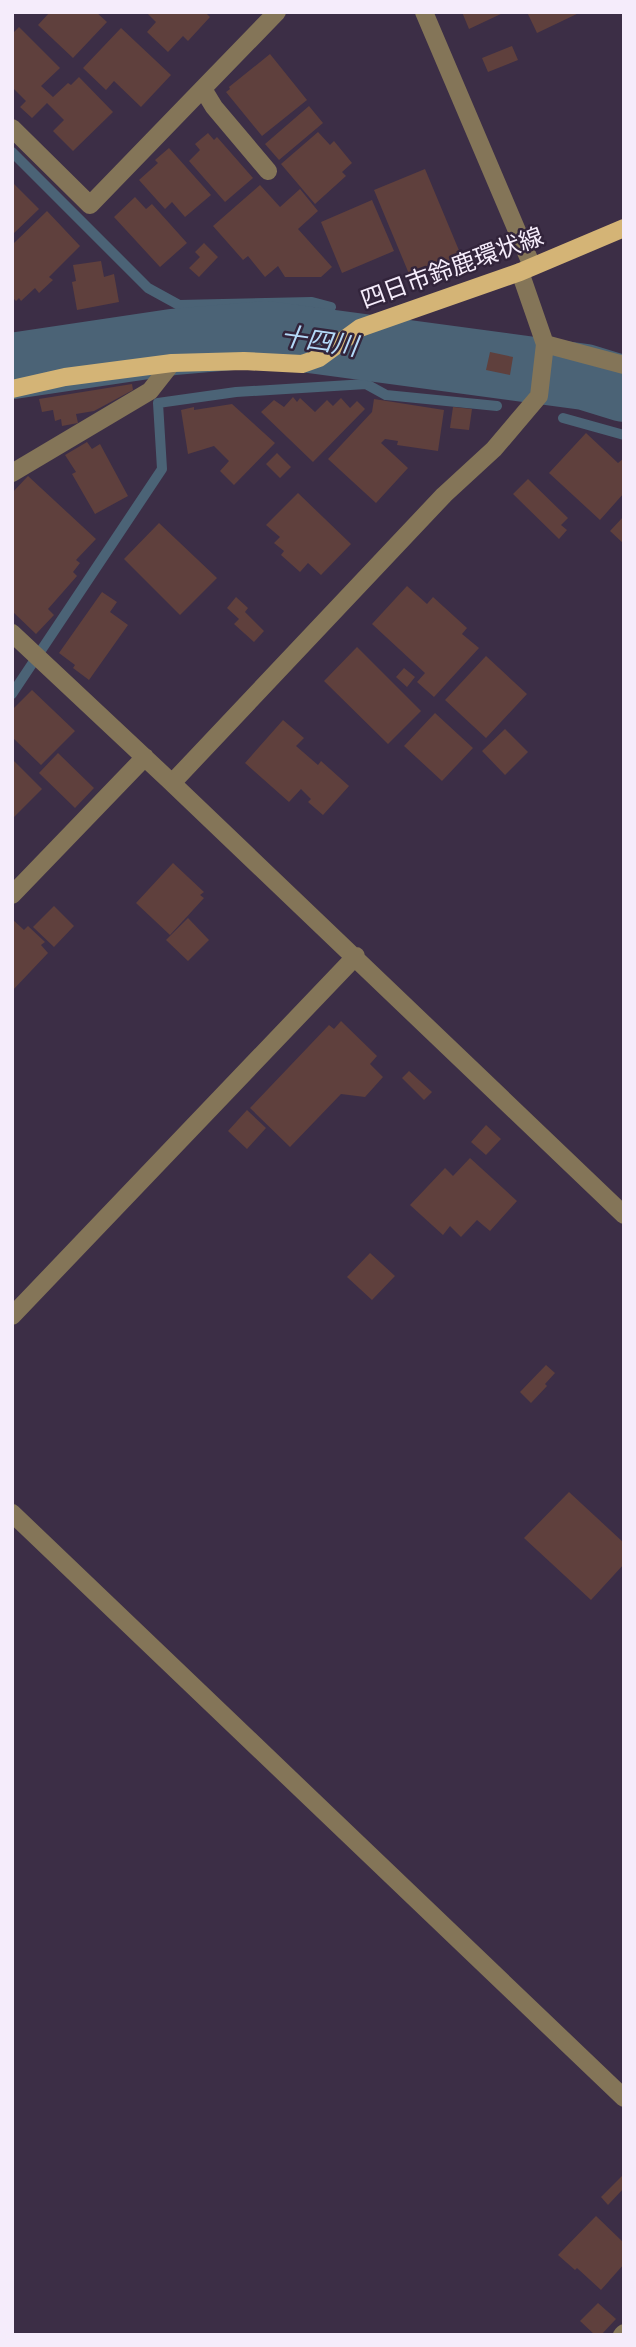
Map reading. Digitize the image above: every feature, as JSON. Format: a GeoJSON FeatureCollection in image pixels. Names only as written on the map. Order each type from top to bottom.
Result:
{"type":"FeatureCollection","features":[{"type":"Feature","properties":{"kind":"main road","name":"四日市鈴鹿環状線"},"geometry":{"type":"LineString","coordinates":[[12,389],[65,377],[172,363],[244,361],[302,364],[319,358],[360,328],[526,269],[624,228]]}},
{"type":"Feature","properties":{"kind":"street"},"geometry":{"type":"LineString","coordinates":[[12,128],[90,205],[277,12]]}},
{"type":"Feature","properties":{"kind":"street"},"geometry":{"type":"LineString","coordinates":[[172,783],[444,495],[494,449],[539,396],[545,344],[526,269],[424,12]]}},
{"type":"Feature","properties":{"kind":"street"},"geometry":{"type":"LineString","coordinates":[[203,89],[214,107],[268,171]]}},
{"type":"Feature","properties":{"kind":"street"},"geometry":{"type":"LineString","coordinates":[[545,344],[624,365]]}},
{"type":"Feature","properties":{"kind":"street"},"geometry":{"type":"LineString","coordinates":[[12,472],[150,391],[172,363]]}},
{"type":"Feature","properties":{"kind":"street"},"geometry":{"type":"LineString","coordinates":[[18,638],[356,956],[624,1214]]}},
{"type":"Feature","properties":{"kind":"street"},"geometry":{"type":"LineString","coordinates":[[12,895],[145,757]]}},
{"type":"Feature","properties":{"kind":"street"},"geometry":{"type":"LineString","coordinates":[[12,1316],[356,956]]}},
{"type":"Feature","properties":{"kind":"street"},"geometry":{"type":"LineString","coordinates":[[12,1513],[624,2098]]}},
{"type":"Feature","properties":{"kind":"building"},"geometry":{"type":"Polygon","coordinates":[[[50,12],[96,12],[107,22],[73,58],[38,25],[50,12]]]}},
{"type":"Feature","properties":{"kind":"building"},"geometry":{"type":"Polygon","coordinates":[[[146,12],[205,12],[210,17],[188,41],[183,36],[168,52],[147,32],[156,22],[146,12]]]}},
{"type":"Feature","properties":{"kind":"building"},"geometry":{"type":"Polygon","coordinates":[[[462,12],[505,12],[469,29],[462,12]]]}},
{"type":"Feature","properties":{"kind":"building"},"geometry":{"type":"Polygon","coordinates":[[[527,12],[581,12],[537,33],[527,12]]]}},
{"type":"Feature","properties":{"kind":"building"},"geometry":{"type":"Polygon","coordinates":[[[19,27],[60,68],[41,86],[53,97],[79,77],[113,112],[73,151],[53,131],[64,120],[47,103],[32,118],[20,107],[26,101],[12,87],[12,34],[19,27]]]}},
{"type":"Feature","properties":{"kind":"building"},"geometry":{"type":"Polygon","coordinates":[[[121,28],[171,75],[141,107],[114,81],[106,90],[83,68],[121,28]]]}},
{"type":"Feature","properties":{"kind":"building"},"geometry":{"type":"Polygon","coordinates":[[[512,46],[518,60],[488,72],[482,58],[512,46]]]}},
{"type":"Feature","properties":{"kind":"building"},"geometry":{"type":"Polygon","coordinates":[[[270,54],[307,100],[262,136],[226,92],[270,54]]]}},
{"type":"Feature","properties":{"kind":"building"},"geometry":{"type":"Polygon","coordinates":[[[309,106],[323,123],[279,160],[265,144],[309,106]]]}},
{"type":"Feature","properties":{"kind":"building"},"geometry":{"type":"Polygon","coordinates":[[[318,132],[330,145],[334,141],[352,163],[342,172],[346,176],[315,204],[281,164],[318,132]]]}},
{"type":"Feature","properties":{"kind":"building"},"geometry":{"type":"Polygon","coordinates":[[[208,133],[214,140],[217,137],[253,178],[225,202],[189,161],[200,150],[195,144],[208,133]]]}},
{"type":"Feature","properties":{"kind":"building"},"geometry":{"type":"Polygon","coordinates":[[[169,148],[211,195],[185,217],[172,202],[165,209],[139,180],[158,163],[155,160],[169,148]]]}},
{"type":"Feature","properties":{"kind":"building"},"geometry":{"type":"Polygon","coordinates":[[[425,169],[463,260],[412,281],[374,190],[425,169]]]}},
{"type":"Feature","properties":{"kind":"building"},"geometry":{"type":"Polygon","coordinates":[[[12,182],[39,209],[12,235],[12,182]]]}},
{"type":"Feature","properties":{"kind":"building"},"geometry":{"type":"Polygon","coordinates":[[[260,185],[280,207],[300,189],[318,211],[298,229],[332,267],[321,277],[285,277],[278,266],[265,277],[248,256],[243,260],[213,226],[260,185]]]}},
{"type":"Feature","properties":{"kind":"building"},"geometry":{"type":"Polygon","coordinates":[[[135,197],[146,209],[152,204],[187,243],[160,267],[114,217],[135,197]]]}},
{"type":"Feature","properties":{"kind":"building"},"geometry":{"type":"Polygon","coordinates":[[[372,200],[394,251],[342,273],[321,222],[372,200]]]}},
{"type":"Feature","properties":{"kind":"building"},"geometry":{"type":"Polygon","coordinates":[[[47,211],[80,246],[49,277],[53,280],[39,293],[35,288],[21,301],[19,298],[16,301],[12,297],[12,245],[47,211]]]}},
{"type":"Feature","properties":{"kind":"building"},"geometry":{"type":"Polygon","coordinates":[[[204,243],[218,257],[199,277],[189,268],[200,257],[195,252],[204,243]]]}},
{"type":"Feature","properties":{"kind":"building"},"geometry":{"type":"Polygon","coordinates":[[[101,261],[104,277],[114,274],[119,302],[77,310],[72,282],[76,281],[73,265],[101,261]]]}},
{"type":"Feature","properties":{"kind":"building"},"geometry":{"type":"Polygon","coordinates":[[[490,352],[513,357],[510,375],[486,370],[490,352]]]}},
{"type":"Feature","properties":{"kind":"building"},"geometry":{"type":"Polygon","coordinates":[[[132,384],[133,390],[94,411],[76,414],[78,423],[62,426],[61,419],[55,421],[53,410],[42,412],[39,399],[132,384]]]}},
{"type":"Feature","properties":{"kind":"building"},"geometry":{"type":"Polygon","coordinates":[[[293,397],[297,402],[300,398],[315,412],[327,400],[333,406],[341,398],[350,408],[357,401],[365,409],[313,462],[261,412],[274,400],[284,407],[293,397]]]}},
{"type":"Feature","properties":{"kind":"building"},"geometry":{"type":"Polygon","coordinates":[[[374,399],[444,410],[438,451],[397,445],[398,441],[385,439],[381,443],[408,468],[376,503],[328,459],[372,412],[374,399]]]}},
{"type":"Feature","properties":{"kind":"building"},"geometry":{"type":"Polygon","coordinates":[[[232,404],[275,443],[234,485],[220,471],[229,461],[214,446],[188,454],[181,410],[232,404]]]}},
{"type":"Feature","properties":{"kind":"building"},"geometry":{"type":"Polygon","coordinates":[[[453,407],[472,409],[469,430],[450,428],[453,407]]]}},
{"type":"Feature","properties":{"kind":"building"},"geometry":{"type":"Polygon","coordinates":[[[586,433],[618,463],[624,458],[624,493],[600,520],[549,473],[586,433]]]}},
{"type":"Feature","properties":{"kind":"building"},"geometry":{"type":"Polygon","coordinates":[[[87,442],[92,449],[100,444],[128,496],[95,514],[72,474],[76,472],[65,455],[87,442]]]}},
{"type":"Feature","properties":{"kind":"building"},"geometry":{"type":"Polygon","coordinates":[[[277,453],[291,467],[280,478],[266,464],[277,453]]]}},
{"type":"Feature","properties":{"kind":"building"},"geometry":{"type":"Polygon","coordinates":[[[28,476],[96,539],[76,560],[80,563],[73,572],[77,576],[48,609],[54,615],[36,634],[12,611],[12,493],[28,476]]]}},
{"type":"Feature","properties":{"kind":"building"},"geometry":{"type":"Polygon","coordinates":[[[528,479],[568,518],[561,525],[567,530],[559,539],[513,494],[528,479]]]}},
{"type":"Feature","properties":{"kind":"building"},"geometry":{"type":"Polygon","coordinates":[[[298,493],[351,544],[321,575],[308,563],[300,572],[281,555],[284,551],[274,543],[280,537],[266,525],[298,493]]]}},
{"type":"Feature","properties":{"kind":"building"},"geometry":{"type":"Polygon","coordinates":[[[624,516],[624,544],[610,531],[624,516]]]}},
{"type":"Feature","properties":{"kind":"building"},"geometry":{"type":"Polygon","coordinates":[[[159,523],[217,578],[180,615],[124,559],[159,523]]]}},
{"type":"Feature","properties":{"kind":"building"},"geometry":{"type":"Polygon","coordinates":[[[407,586],[427,604],[433,597],[467,628],[462,634],[479,648],[434,697],[417,682],[425,673],[372,624],[407,586]]]}},
{"type":"Feature","properties":{"kind":"building"},"geometry":{"type":"Polygon","coordinates":[[[102,592],[117,602],[110,612],[128,625],[89,680],[59,653],[102,592]]]}},
{"type":"Feature","properties":{"kind":"building"},"geometry":{"type":"Polygon","coordinates":[[[236,597],[248,608],[245,612],[264,631],[254,642],[234,624],[239,619],[227,608],[236,597]]]}},
{"type":"Feature","properties":{"kind":"building"},"geometry":{"type":"Polygon","coordinates":[[[357,647],[421,711],[388,744],[324,681],[357,647]]]}},
{"type":"Feature","properties":{"kind":"building"},"geometry":{"type":"Polygon","coordinates":[[[486,656],[527,694],[486,738],[445,700],[486,656]]]}},
{"type":"Feature","properties":{"kind":"building"},"geometry":{"type":"Polygon","coordinates":[[[404,668],[415,677],[407,687],[396,677],[404,668]]]}},
{"type":"Feature","properties":{"kind":"building"},"geometry":{"type":"Polygon","coordinates":[[[32,690],[75,731],[41,765],[12,737],[12,710],[32,690]]]}},
{"type":"Feature","properties":{"kind":"building"},"geometry":{"type":"Polygon","coordinates":[[[435,713],[473,748],[442,781],[404,746],[435,713]]]}},
{"type":"Feature","properties":{"kind":"building"},"geometry":{"type":"Polygon","coordinates":[[[283,720],[304,738],[296,746],[318,765],[321,761],[349,786],[323,815],[308,802],[311,799],[301,789],[289,802],[245,763],[283,720]]]}},
{"type":"Feature","properties":{"kind":"building"},"geometry":{"type":"Polygon","coordinates":[[[505,729],[528,752],[505,775],[482,751],[505,729]]]}},
{"type":"Feature","properties":{"kind":"building"},"geometry":{"type":"Polygon","coordinates":[[[58,753],[94,788],[75,808],[39,773],[58,753]]]}},
{"type":"Feature","properties":{"kind":"building"},"geometry":{"type":"Polygon","coordinates":[[[12,759],[42,789],[12,819],[12,759]]]}},
{"type":"Feature","properties":{"kind":"building"},"geometry":{"type":"Polygon","coordinates":[[[173,863],[204,892],[200,895],[204,898],[170,935],[136,903],[173,863]]]}},
{"type":"Feature","properties":{"kind":"building"},"geometry":{"type":"Polygon","coordinates":[[[54,906],[74,926],[54,947],[33,927],[54,906]]]}},
{"type":"Feature","properties":{"kind":"building"},"geometry":{"type":"Polygon","coordinates":[[[188,918],[209,940],[188,961],[166,940],[188,918]]]}},
{"type":"Feature","properties":{"kind":"building"},"geometry":{"type":"Polygon","coordinates":[[[12,919],[24,930],[28,926],[45,942],[41,945],[48,953],[12,991],[12,919]]]}},
{"type":"Feature","properties":{"kind":"building"},"geometry":{"type":"Polygon","coordinates":[[[341,1021],[377,1056],[370,1064],[383,1077],[365,1097],[341,1094],[290,1147],[250,1108],[329,1025],[334,1029],[341,1021]]]}},
{"type":"Feature","properties":{"kind":"building"},"geometry":{"type":"Polygon","coordinates":[[[409,1071],[432,1092],[424,1100],[402,1078],[409,1071]]]}},
{"type":"Feature","properties":{"kind":"building"},"geometry":{"type":"Polygon","coordinates":[[[247,1110],[266,1128],[247,1149],[228,1131],[247,1110]]]}},
{"type":"Feature","properties":{"kind":"building"},"geometry":{"type":"Polygon","coordinates":[[[486,1125],[501,1139],[486,1155],[471,1142],[486,1125]]]}},
{"type":"Feature","properties":{"kind":"building"},"geometry":{"type":"Polygon","coordinates":[[[470,1158],[517,1201],[490,1231],[477,1220],[461,1237],[450,1226],[443,1235],[410,1205],[445,1168],[453,1176],[470,1158]]]}},
{"type":"Feature","properties":{"kind":"building"},"geometry":{"type":"Polygon","coordinates":[[[370,1253],[395,1276],[372,1300],[347,1277],[370,1253]]]}},
{"type":"Feature","properties":{"kind":"building"},"geometry":{"type":"Polygon","coordinates":[[[546,1365],[555,1373],[531,1403],[520,1392],[546,1365]]]}},
{"type":"Feature","properties":{"kind":"building"},"geometry":{"type":"Polygon","coordinates":[[[569,1492],[624,1543],[624,1564],[591,1600],[524,1538],[569,1492]]]}},
{"type":"Feature","properties":{"kind":"building"},"geometry":{"type":"Polygon","coordinates":[[[624,2174],[624,2188],[608,2205],[601,2197],[624,2174]]]}},
{"type":"Feature","properties":{"kind":"building"},"geometry":{"type":"Polygon","coordinates":[[[596,2216],[624,2243],[624,2264],[601,2290],[558,2255],[596,2216]]]}},
{"type":"Feature","properties":{"kind":"building"},"geometry":{"type":"Polygon","coordinates":[[[598,2303],[616,2319],[601,2335],[595,2335],[580,2321],[598,2303]]]}},
{"type":"Feature","properties":{"kind":"waterway"},"geometry":{"type":"LineString","coordinates":[[12,152],[148,288],[179,305],[312,302],[331,307]]}},
{"type":"Feature","properties":{"kind":"waterway","name":"十四川"},"geometry":{"type":"LineString","coordinates":[[12,366],[173,342],[266,334],[585,377],[624,389]]}},
{"type":"Feature","properties":{"kind":"waterway"},"geometry":{"type":"LineString","coordinates":[[410,342],[445,358]]}},
{"type":"Feature","properties":{"kind":"waterway"},"geometry":{"type":"LineString","coordinates":[[12,694],[162,469],[158,403],[236,392],[366,384],[386,395],[497,406]]}},
{"type":"Feature","properties":{"kind":"waterway"},"geometry":{"type":"LineString","coordinates":[[563,418],[624,435]]}}]}
